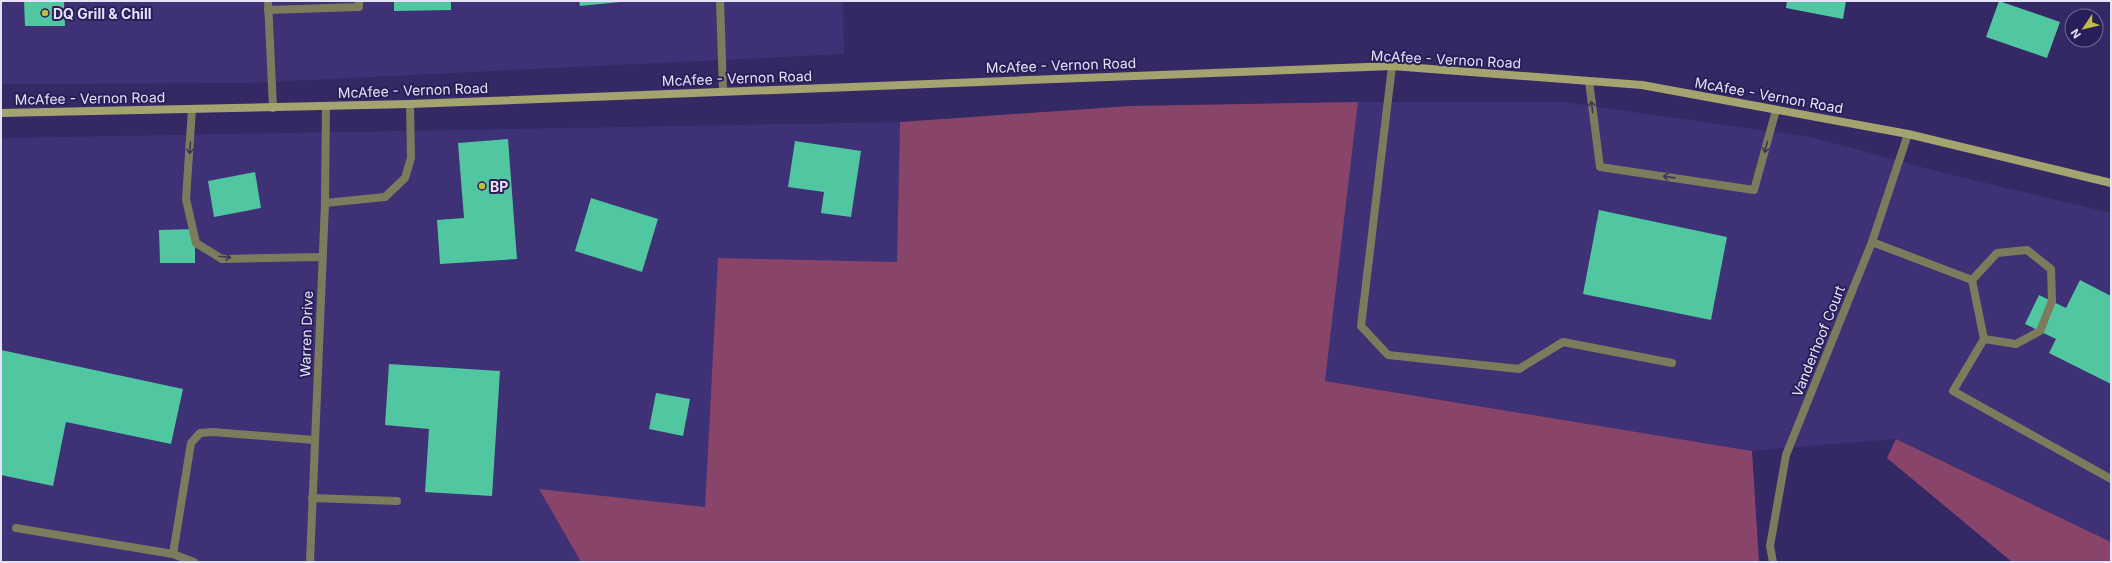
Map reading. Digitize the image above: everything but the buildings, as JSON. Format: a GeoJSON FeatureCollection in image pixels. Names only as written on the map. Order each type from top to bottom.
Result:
{"type":"FeatureCollection","features":[{"type":"Feature","properties":{"kind":"main road","name":"McAfee - Vernon Road"},"geometry":{"type":"LineString","coordinates":[[1,113],[410,104],[1392,66],[1642,85],[1908,134],[2111,183]]}},
{"type":"Feature","properties":{"kind":"street"},"geometry":{"type":"LineString","coordinates":[[273,108],[268,5],[359,7],[359,1]]}},
{"type":"Feature","properties":{"kind":"street"},"geometry":{"type":"LineString","coordinates":[[720,1],[723,91]]}},
{"type":"Feature","properties":{"kind":"street"},"geometry":{"type":"LineString","coordinates":[[1392,66],[1361,326],[1388,355],[1519,368],[1563,342],[1672,363]]}},
{"type":"Feature","properties":{"kind":"street"},"geometry":{"type":"LineString","coordinates":[[1589,81],[1600,167],[1754,190],[1776,110]]}},
{"type":"Feature","properties":{"kind":"street"},"geometry":{"type":"LineString","coordinates":[[325,203],[385,197],[405,178],[411,158],[410,104]]}},
{"type":"Feature","properties":{"kind":"street","name":"Warren Drive"},"geometry":{"type":"LineString","coordinates":[[310,562],[325,203],[326,106]]}},
{"type":"Feature","properties":{"kind":"street"},"geometry":{"type":"LineString","coordinates":[[192,109],[186,199],[196,243],[222,259],[322,257]]}},
{"type":"Feature","properties":{"kind":"street","name":"Vanderhoof Court"},"geometry":{"type":"LineString","coordinates":[[1773,562],[1770,546],[1786,455],[1872,242],[1908,134]]}},
{"type":"Feature","properties":{"kind":"street"},"geometry":{"type":"LineString","coordinates":[[1872,242],[1972,280]]}},
{"type":"Feature","properties":{"kind":"street"},"geometry":{"type":"LineString","coordinates":[[1972,280],[1997,253],[2027,250],[2051,269],[2052,302],[2040,331],[2016,344],[1984,339]]}},
{"type":"Feature","properties":{"kind":"street"},"geometry":{"type":"LineString","coordinates":[[1972,280],[1984,339],[1953,391],[2111,479]]}},
{"type":"Feature","properties":{"kind":"street"},"geometry":{"type":"LineString","coordinates":[[173,554],[191,443],[200,433],[213,432],[314,440]]}},
{"type":"Feature","properties":{"kind":"street"},"geometry":{"type":"LineString","coordinates":[[312,498],[397,501]]}},
{"type":"Feature","properties":{"kind":"street"},"geometry":{"type":"LineString","coordinates":[[16,528],[173,554],[194,562]]}},
{"type":"Feature","properties":{"kind":"shaded area"},"geometry":{"type":"Polygon","coordinates":[[[1,1],[843,1],[844,54],[247,83],[1,84],[1,1]]]}},
{"type":"Feature","properties":{"kind":"shaded area"},"geometry":{"type":"Polygon","coordinates":[[[1358,102],[1563,102],[1811,137],[1944,173],[2111,213],[2111,542],[1896,439],[1752,451],[1325,381],[1358,102]]]}},
{"type":"Feature","properties":{"kind":"shaded area"},"geometry":{"type":"Polygon","coordinates":[[[1358,102],[1325,381],[1752,451],[1759,562],[581,562],[539,489],[705,507],[718,258],[897,262],[900,122],[1130,106],[1358,102]]]}},
{"type":"Feature","properties":{"kind":"shaded area"},"geometry":{"type":"Polygon","coordinates":[[[900,122],[897,263],[718,258],[705,507],[547,503],[581,562],[1,562],[1,138],[900,122]]]}},
{"type":"Feature","properties":{"kind":"shaded area"},"geometry":{"type":"Polygon","coordinates":[[[1896,439],[2111,542],[2111,562],[2012,562],[1887,458],[1896,439]]]}},
{"type":"Feature","properties":{"kind":"place","name":"DQ Grill & Chill"},"geometry":{"type":"Point","coordinates":[45,13]}},
{"type":"Feature","properties":{"kind":"place","name":"BP"},"geometry":{"type":"Point","coordinates":[482,186]}}]}
